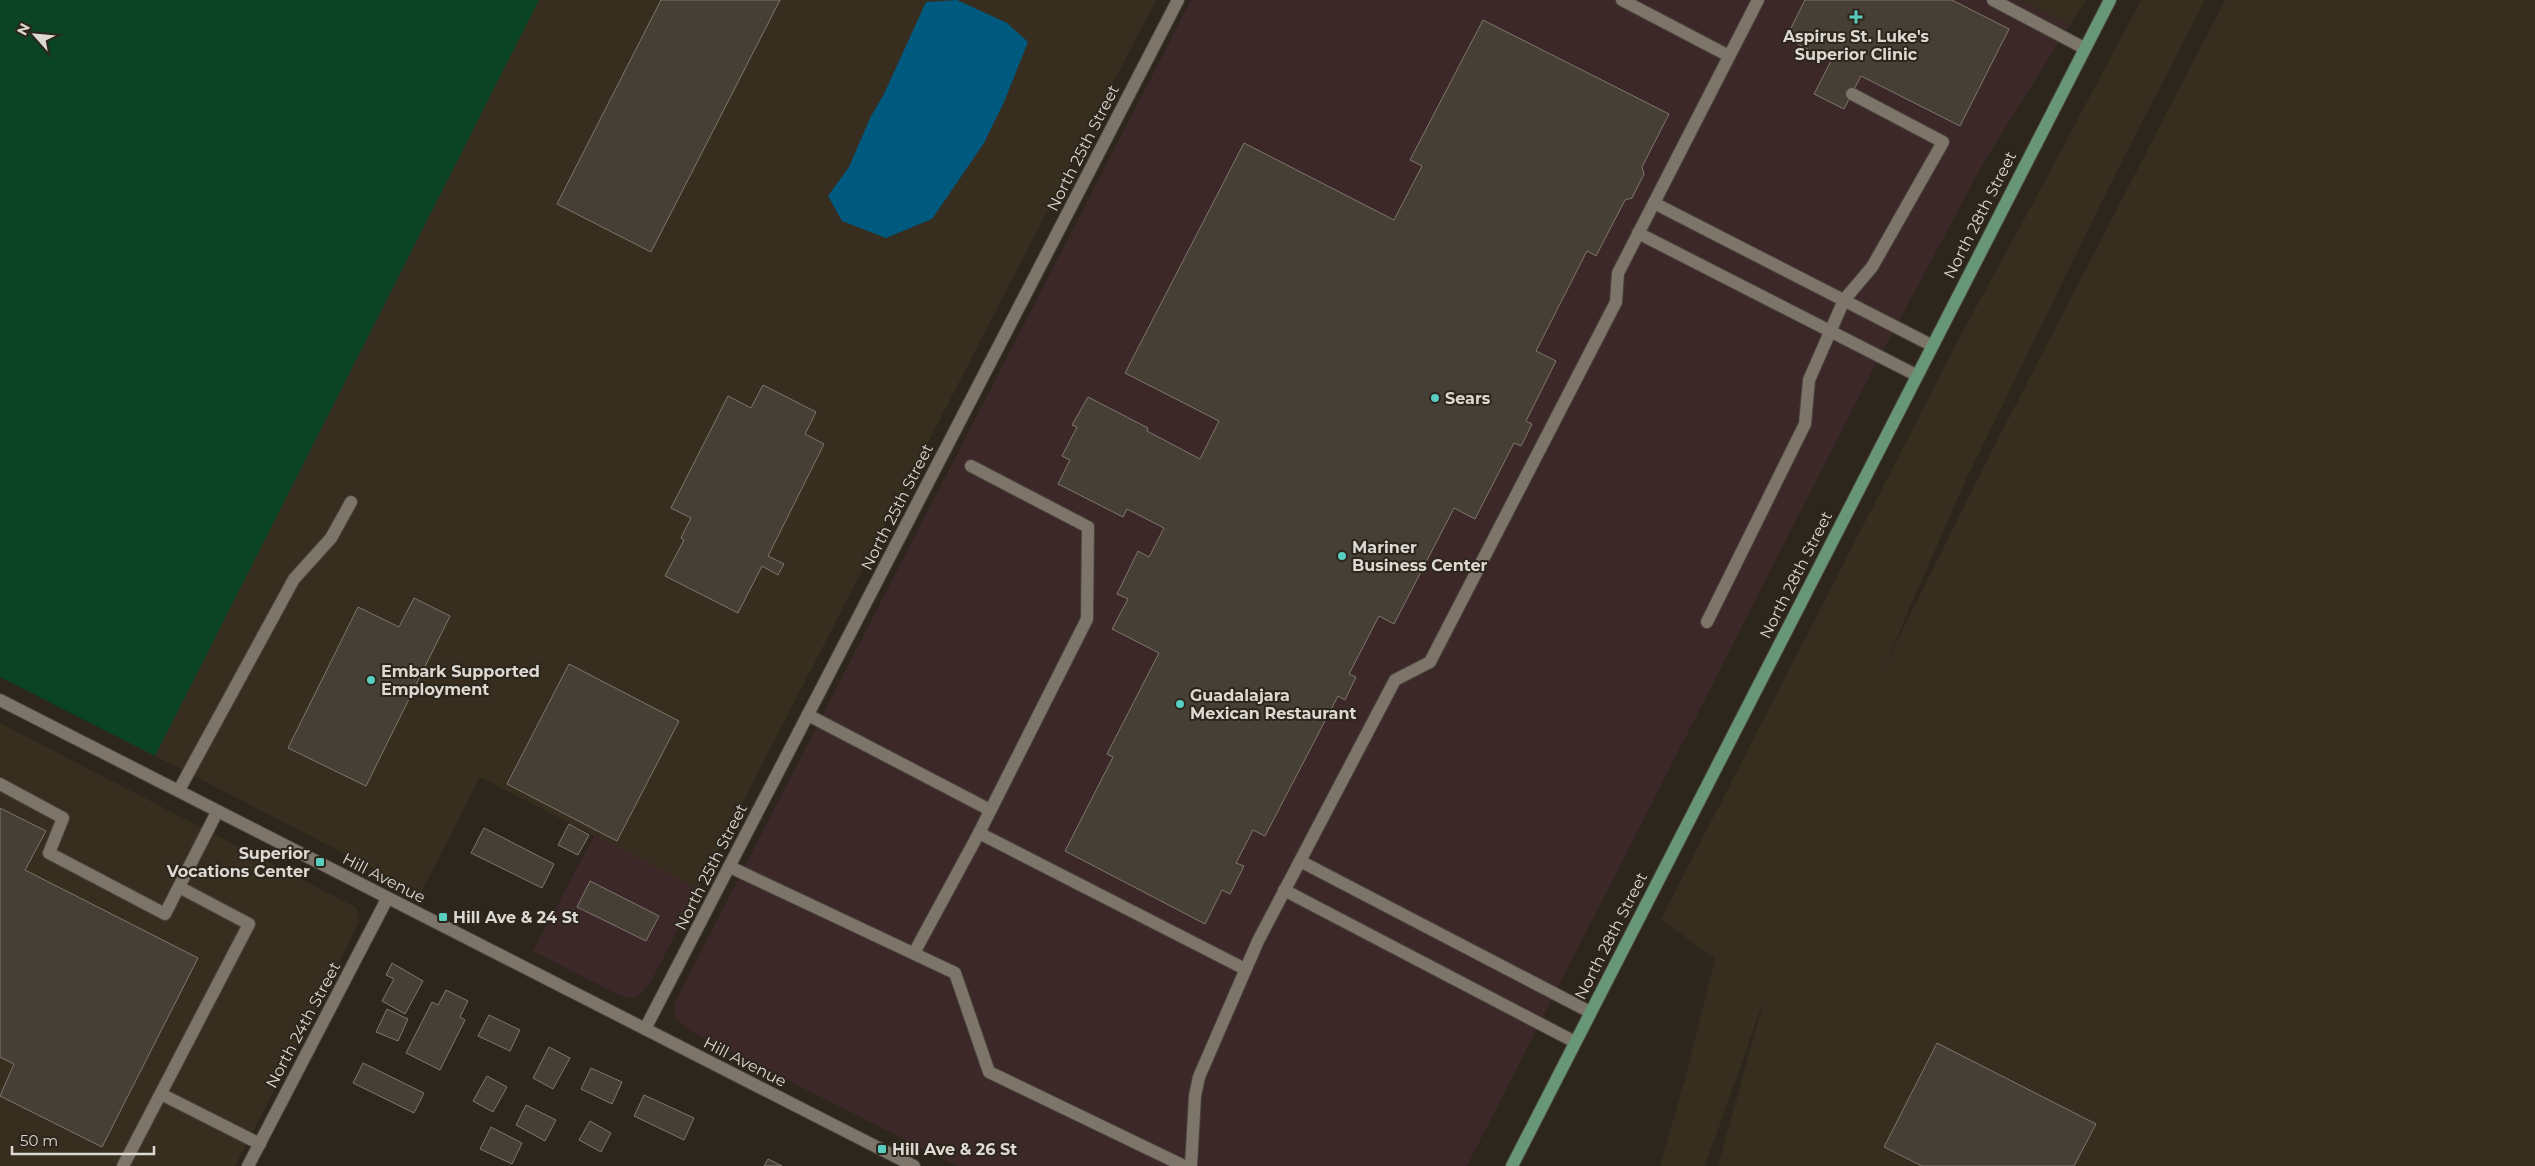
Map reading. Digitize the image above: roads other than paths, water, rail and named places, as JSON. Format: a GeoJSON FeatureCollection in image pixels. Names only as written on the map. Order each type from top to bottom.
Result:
{"type":"FeatureCollection","features":[{"type":"Feature","properties":{"kind":"main road","name":"North 28th Street"},"geometry":{"type":"LineString","coordinates":[[1512,1166],[1931,345],[2110,0]]}},
{"type":"Feature","properties":{"kind":"street","name":"North 25th Street"},"geometry":{"type":"LineString","coordinates":[[645,1030],[1178,0]]}},
{"type":"Feature","properties":{"kind":"street"},"geometry":{"type":"LineString","coordinates":[[1622,0],[1729,56]]}},
{"type":"Feature","properties":{"kind":"street"},"geometry":{"type":"LineString","coordinates":[[1191,1166],[1195,1096],[1199,1077],[1245,969],[1284,890],[1395,680],[1430,662],[1616,302],[1618,273],[1758,0]]}},
{"type":"Feature","properties":{"kind":"street"},"geometry":{"type":"LineString","coordinates":[[1992,0],[2084,48]]}},
{"type":"Feature","properties":{"kind":"street"},"geometry":{"type":"LineString","coordinates":[[1707,622],[1805,424],[1809,380],[1844,300],[1872,267],[1943,142],[1852,94]]}},
{"type":"Feature","properties":{"kind":"street"},"geometry":{"type":"LineString","coordinates":[[1654,202],[1931,345]]}},
{"type":"Feature","properties":{"kind":"street"},"geometry":{"type":"LineString","coordinates":[[1638,233],[1916,376]]}},
{"type":"Feature","properties":{"kind":"street"},"geometry":{"type":"LineString","coordinates":[[914,952],[979,833],[1086,619],[1088,527],[971,466]]}},
{"type":"Feature","properties":{"kind":"street"},"geometry":{"type":"LineString","coordinates":[[179,790],[294,579],[331,538],[351,502]]}},
{"type":"Feature","properties":{"kind":"street","name":"Hill Avenue"},"geometry":{"type":"LineString","coordinates":[[0,700],[645,1030],[893,1161],[914,1166]]}},
{"type":"Feature","properties":{"kind":"street"},"geometry":{"type":"LineString","coordinates":[[808,715],[990,810]]}},
{"type":"Feature","properties":{"kind":"street"},"geometry":{"type":"LineString","coordinates":[[0,784],[63,818],[49,853],[166,914],[217,812]]}},
{"type":"Feature","properties":{"kind":"street"},"geometry":{"type":"LineString","coordinates":[[979,833],[1245,969]]}},
{"type":"Feature","properties":{"kind":"street"},"geometry":{"type":"LineString","coordinates":[[1300,861],[1590,1012]]}},
{"type":"Feature","properties":{"kind":"street"},"geometry":{"type":"LineString","coordinates":[[730,867],[914,952],[955,973],[989,1072],[1184,1166]]}},
{"type":"Feature","properties":{"kind":"street"},"geometry":{"type":"LineString","coordinates":[[123,1166],[249,924],[179,887]]}},
{"type":"Feature","properties":{"kind":"street"},"geometry":{"type":"LineString","coordinates":[[1284,890],[1575,1042]]}},
{"type":"Feature","properties":{"kind":"street","name":"North 24th Street"},"geometry":{"type":"LineString","coordinates":[[248,1166],[388,899]]}},
{"type":"Feature","properties":{"kind":"street"},"geometry":{"type":"LineString","coordinates":[[161,1094],[260,1144]]}},
{"type":"Feature","properties":{"kind":"water"},"geometry":{"type":"Polygon","coordinates":[[[957,0],[1007,23],[1028,42],[1004,102],[984,143],[932,219],[886,238],[842,221],[828,196],[849,167],[871,116],[884,94],[926,2],[957,0]]]}},
{"type":"Feature","properties":{"kind":"place","name":"Aspirus St. Luke's Superior Clinic"},"geometry":{"type":"Point","coordinates":[1856,17]}},
{"type":"Feature","properties":{"kind":"place","name":"Sears"},"geometry":{"type":"Point","coordinates":[1435,398]}},
{"type":"Feature","properties":{"kind":"place","name":"Mariner Business Center"},"geometry":{"type":"Point","coordinates":[1342,556]}},
{"type":"Feature","properties":{"kind":"place","name":"Embark Supported Employment"},"geometry":{"type":"Point","coordinates":[371,680]}},
{"type":"Feature","properties":{"kind":"place","name":"Guadalajara Mexican Restaurant"},"geometry":{"type":"Point","coordinates":[1180,704]}},
{"type":"Feature","properties":{"kind":"place","name":"Superior Vocations Center"},"geometry":{"type":"Point","coordinates":[320,862]}},
{"type":"Feature","properties":{"kind":"place","name":"Hill Ave & 24 St"},"geometry":{"type":"Point","coordinates":[443,917]}},
{"type":"Feature","properties":{"kind":"place","name":"Hill Ave & 26 St"},"geometry":{"type":"Point","coordinates":[882,1149]}}]}
